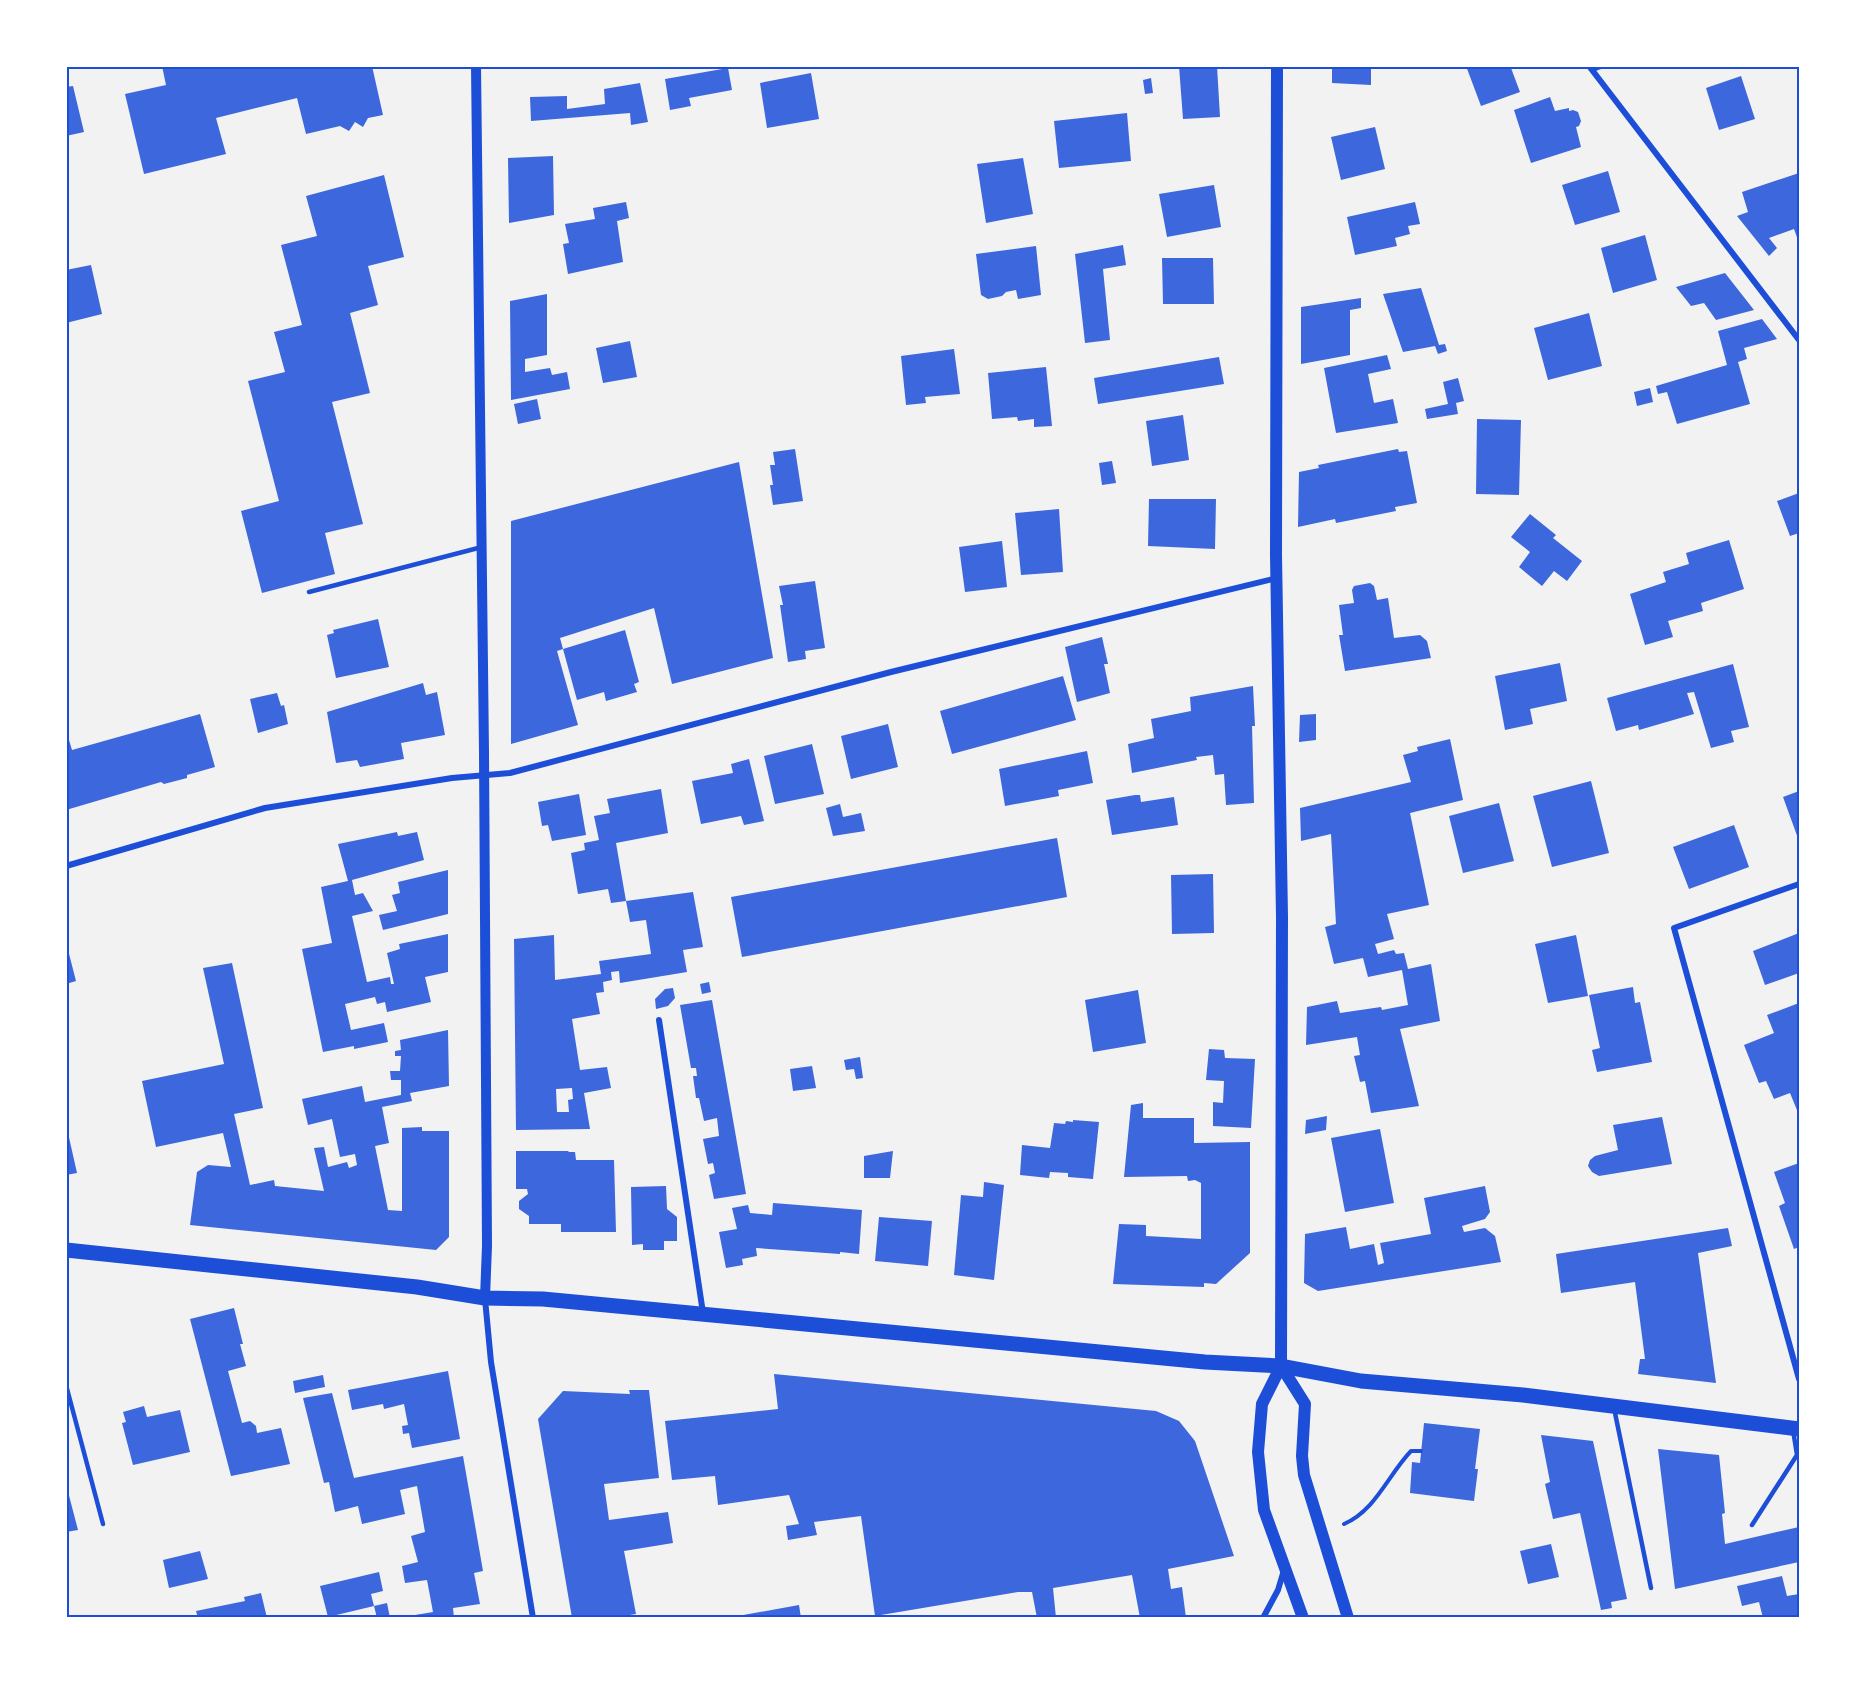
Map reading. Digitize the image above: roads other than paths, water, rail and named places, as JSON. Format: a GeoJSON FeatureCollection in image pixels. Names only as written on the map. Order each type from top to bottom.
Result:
{"type":"FeatureCollection","features":[{"type":"Feature","properties":{"kind":"main road"},"geometry":{"type":"LineString","coordinates":[[1277,66],[1276,555],[1282,917],[1281,1366],[1262,1404],[1258,1452],[1264,1510],[1303,1618]]}},
{"type":"Feature","properties":{"kind":"main road"},"geometry":{"type":"LineString","coordinates":[[66,1250],[417,1287],[485,1298],[525,1298],[1205,1362],[1281,1366],[1361,1381],[1523,1395],[1796,1428]]}},
{"type":"Feature","properties":{"kind":"main road"},"geometry":{"type":"LineString","coordinates":[[1281,1366],[1305,1404],[1302,1456],[1304,1475],[1348,1618]]}},
{"type":"Feature","properties":{"kind":"street"},"geometry":{"type":"LineString","coordinates":[[476,66],[482,547],[487,1246],[485,1298],[488,1341],[533,1618]]}},
{"type":"Feature","properties":{"kind":"street"},"geometry":{"type":"LineString","coordinates":[[1590,68],[1799,340]]}},
{"type":"Feature","properties":{"kind":"street"},"geometry":{"type":"LineString","coordinates":[[66,866],[265,808],[483,774],[510,773],[891,672],[1278,578]]}},
{"type":"Feature","properties":{"kind":"street"},"geometry":{"type":"LineString","coordinates":[[1799,884],[1674,928],[1799,1379]]}},
{"type":"Feature","properties":{"kind":"street"},"geometry":{"type":"LineString","coordinates":[[659,1020],[703,1314]]}},
{"type":"Feature","properties":{"kind":"street"},"geometry":{"type":"LineString","coordinates":[[1263,1618],[1278,1590],[1285,1570]]}},
{"type":"Feature","properties":{"kind":"lane"},"geometry":{"type":"LineString","coordinates":[[1590,68],[1603,66]]}},
{"type":"Feature","properties":{"kind":"lane"},"geometry":{"type":"LineString","coordinates":[[309,592],[482,547]]}},
{"type":"Feature","properties":{"kind":"lane"},"geometry":{"type":"LineString","coordinates":[[66,1385],[103,1524]]}},
{"type":"Feature","properties":{"kind":"lane"},"geometry":{"type":"LineString","coordinates":[[1614,1406],[1651,1588]]}},
{"type":"Feature","properties":{"kind":"lane"},"geometry":{"type":"LineString","coordinates":[[1752,1525],[1797,1455],[1796,1428]]}}]}
